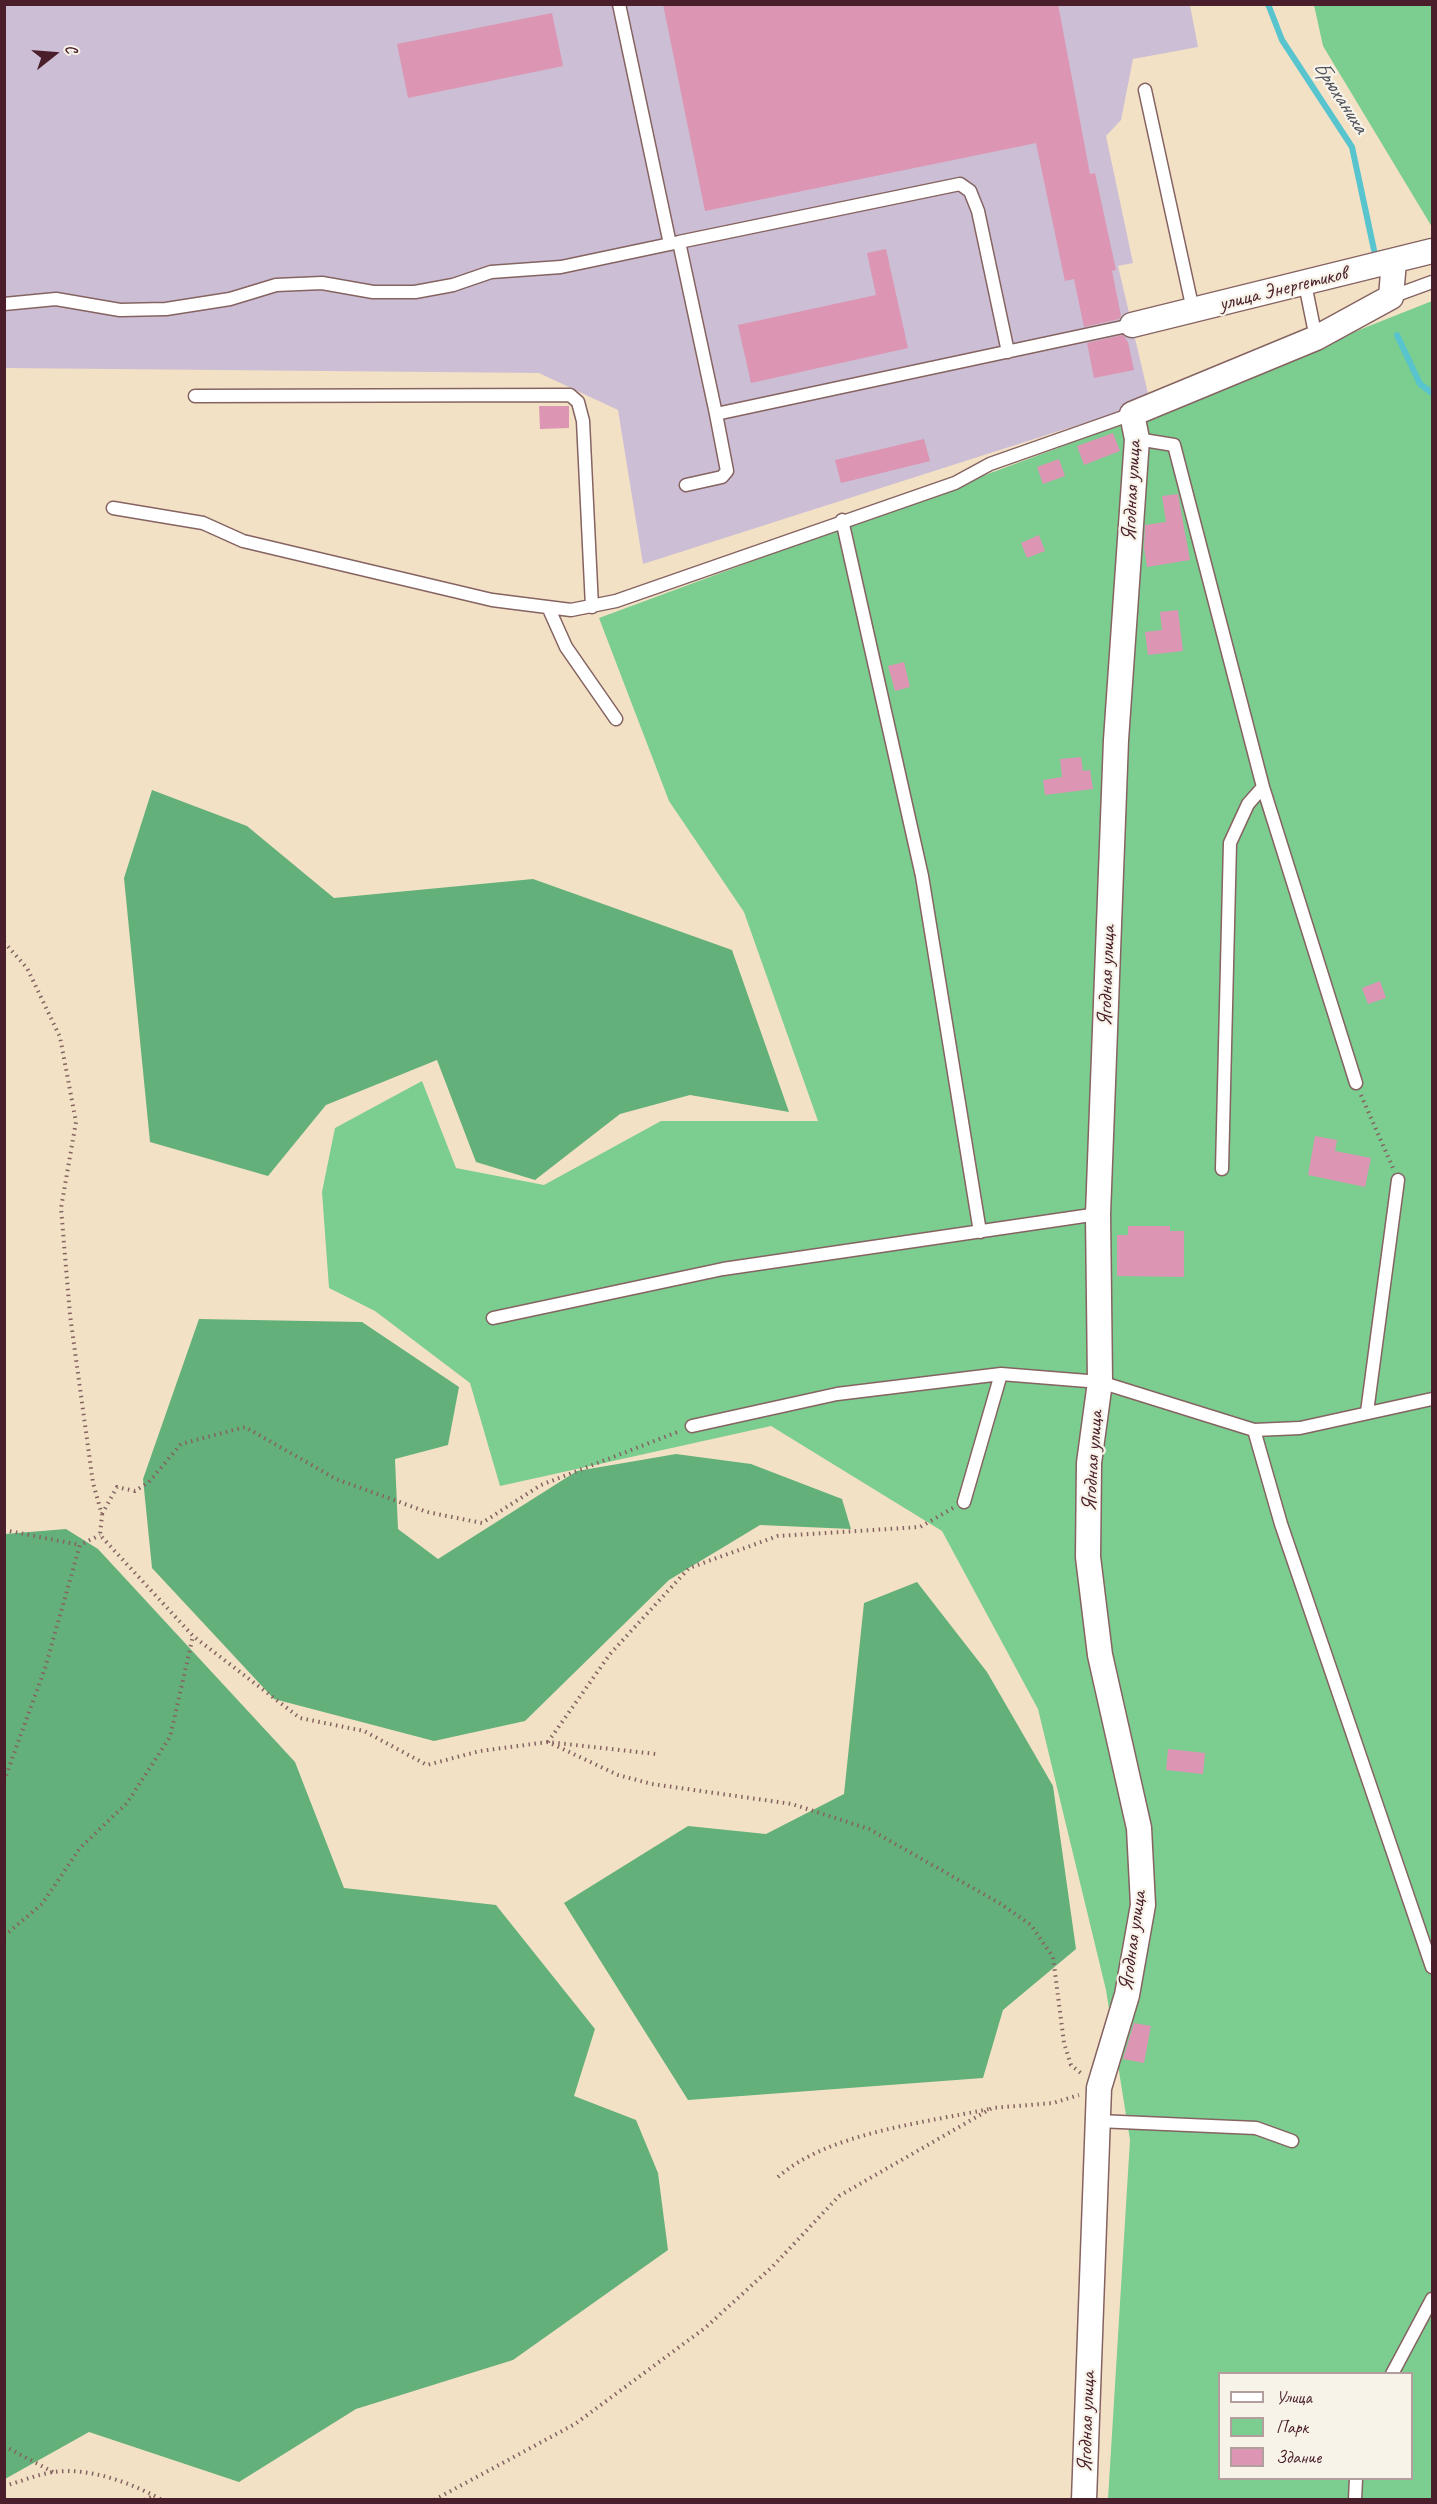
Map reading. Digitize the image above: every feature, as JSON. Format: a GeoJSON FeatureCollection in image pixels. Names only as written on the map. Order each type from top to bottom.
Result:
{"type":"FeatureCollection","features":[{"type":"Feature","properties":{"kind":"street","name":"улица Энергетиков"},"geometry":{"type":"LineString","coordinates":[[1132,325],[1432,251]]}},
{"type":"Feature","properties":{"kind":"street"},"geometry":{"type":"LineString","coordinates":[[1132,414],[1316,338],[1391,297],[1394,261]]}},
{"type":"Feature","properties":{"kind":"street","name":"Ягодная улица"},"geometry":{"type":"LineString","coordinates":[[1084,2499],[1099,2088],[1127,1995],[1143,1905],[1139,1828],[1100,1655],[1088,1557],[1089,1463],[1100,1382],[1098,1214],[1116,740],[1137,439],[1132,414]]}},
{"type":"Feature","properties":{"kind":"lane"},"geometry":{"type":"LineString","coordinates":[[619,4],[716,414],[727,471],[722,477],[686,485]]}},
{"type":"Feature","properties":{"kind":"lane"},"geometry":{"type":"LineString","coordinates":[[1145,90],[1193,310]]}},
{"type":"Feature","properties":{"kind":"lane"},"geometry":{"type":"LineString","coordinates":[[4,304],[56,298],[120,310],[166,309],[230,298],[276,285],[322,283],[373,292],[415,292],[453,285],[491,272],[561,267],[960,184],[970,191],[978,211],[1008,352]]}},
{"type":"Feature","properties":{"kind":"lane"},"geometry":{"type":"LineString","coordinates":[[1391,297],[1432,282]]}},
{"type":"Feature","properties":{"kind":"lane"},"geometry":{"type":"LineString","coordinates":[[1305,284],[1316,338]]}},
{"type":"Feature","properties":{"kind":"lane"},"geometry":{"type":"LineString","coordinates":[[716,414],[1132,325]]}},
{"type":"Feature","properties":{"kind":"lane"},"geometry":{"type":"LineString","coordinates":[[195,396],[570,395],[578,402],[583,421],[592,608]]}},
{"type":"Feature","properties":{"kind":"lane"},"geometry":{"type":"LineString","coordinates":[[113,508],[203,523],[243,541],[492,600],[571,610],[592,608],[842,520],[955,483],[990,464],[1132,414]]}},
{"type":"Feature","properties":{"kind":"lane"},"geometry":{"type":"LineString","coordinates":[[1137,439],[1174,445],[1263,787],[1356,1083]]}},
{"type":"Feature","properties":{"kind":"lane"},"geometry":{"type":"LineString","coordinates":[[842,520],[922,876],[980,1232]]}},
{"type":"Feature","properties":{"kind":"lane"},"geometry":{"type":"LineString","coordinates":[[549,609],[566,647],[616,720]]}},
{"type":"Feature","properties":{"kind":"lane"},"geometry":{"type":"LineString","coordinates":[[1222,1169],[1230,843],[1248,804],[1263,787]]}},
{"type":"Feature","properties":{"kind":"lane"},"geometry":{"type":"LineString","coordinates":[[1367,1412],[1398,1180]]}},
{"type":"Feature","properties":{"kind":"lane"},"geometry":{"type":"LineString","coordinates":[[493,1318],[723,1269],[1098,1214]]}},
{"type":"Feature","properties":{"kind":"lane"},"geometry":{"type":"LineString","coordinates":[[692,1426],[837,1394],[1001,1374],[1100,1382],[1254,1430],[1300,1428],[1432,1399]]}},
{"type":"Feature","properties":{"kind":"lane"},"geometry":{"type":"LineString","coordinates":[[964,1502],[1001,1374]]}},
{"type":"Feature","properties":{"kind":"lane"},"geometry":{"type":"LineString","coordinates":[[1254,1430],[1281,1524],[1432,1966]]}},
{"type":"Feature","properties":{"kind":"lane"},"geometry":{"type":"LineString","coordinates":[[1098,2121],[1256,2128],[1292,2141]]}},
{"type":"Feature","properties":{"kind":"lane"},"geometry":{"type":"LineString","coordinates":[[1393,2372],[1432,2300]]}},
{"type":"Feature","properties":{"kind":"lane"},"geometry":{"type":"LineString","coordinates":[[1355,2499],[1356,2480]]}},
{"type":"Feature","properties":{"kind":"path"},"geometry":{"type":"LineString","coordinates":[[4,942],[27,968],[60,1036],[76,1122],[61,1208],[70,1315],[90,1461],[102,1515],[100,1535],[193,1636],[300,1718],[364,1731],[427,1765],[480,1751],[548,1742],[656,1754]]}},
{"type":"Feature","properties":{"kind":"path"},"geometry":{"type":"LineString","coordinates":[[1356,1083],[1398,1180]]}},
{"type":"Feature","properties":{"kind":"path"},"geometry":{"type":"LineString","coordinates":[[102,1515],[117,1487],[135,1491],[149,1482],[181,1444],[245,1427],[336,1479],[427,1512],[482,1523],[541,1485],[692,1426]]}},
{"type":"Feature","properties":{"kind":"path"},"geometry":{"type":"LineString","coordinates":[[548,1742],[610,1654],[689,1568],[778,1536],[920,1527],[964,1502]]}},
{"type":"Feature","properties":{"kind":"path"},"geometry":{"type":"LineString","coordinates":[[4,1530],[80,1545],[100,1535]]}},
{"type":"Feature","properties":{"kind":"path"},"geometry":{"type":"LineString","coordinates":[[4,1781],[45,1668],[80,1545]]}},
{"type":"Feature","properties":{"kind":"path"},"geometry":{"type":"LineString","coordinates":[[4,1936],[42,1904],[81,1848],[127,1803],[170,1737],[193,1636]]}},
{"type":"Feature","properties":{"kind":"path"},"geometry":{"type":"LineString","coordinates":[[548,1742],[618,1774],[652,1784],[792,1804],[869,1829],[1001,1904],[1031,1924],[1053,1957],[1064,2043],[1071,2065],[1099,2088]]}},
{"type":"Feature","properties":{"kind":"path"},"geometry":{"type":"LineString","coordinates":[[778,2176],[793,2164],[828,2146],[992,2108],[1053,2103],[1099,2088]]}},
{"type":"Feature","properties":{"kind":"path"},"geometry":{"type":"LineString","coordinates":[[434,2499],[575,2424],[705,2328],[773,2266],[839,2196],[992,2108]]}},
{"type":"Feature","properties":{"kind":"path"},"geometry":{"type":"LineString","coordinates":[[4,2446],[53,2472]]}},
{"type":"Feature","properties":{"kind":"path"},"geometry":{"type":"LineString","coordinates":[[4,2486],[53,2472],[74,2471],[136,2485],[162,2499]]}},
{"type":"Feature","properties":{"kind":"path"},"geometry":{"type":"LineString","coordinates":[[144,2499],[154,2495]]}},
{"type":"Feature","properties":{"kind":"shaded area"},"geometry":{"type":"Polygon","coordinates":[[[5,5],[1190,5],[1198,47],[1133,59],[1121,120],[1106,136],[1133,263],[1118,266],[1150,402],[643,564],[618,410],[539,373],[5,368],[5,5]]]}},
{"type":"Feature","properties":{"kind":"green space"},"geometry":{"type":"Polygon","coordinates":[[[1314,5],[1432,5],[1432,227],[1323,46],[1314,5]]]}},
{"type":"Feature","properties":{"kind":"green space"},"geometry":{"type":"Polygon","coordinates":[[[1432,301],[1432,2499],[1108,2499],[1130,2140],[1106,1990],[1038,1709],[942,1531],[771,1426],[500,1486],[470,1383],[375,1311],[329,1288],[322,1192],[335,1128],[422,1081],[456,1168],[544,1185],[661,1121],[818,1121],[744,912],[669,801],[599,618],[1120,425],[1432,301]]]}},
{"type":"Feature","properties":{"kind":"green space"},"geometry":{"type":"Polygon","coordinates":[[[152,790],[247,826],[334,898],[533,879],[732,950],[789,1112],[690,1095],[620,1114],[535,1180],[476,1162],[437,1060],[326,1105],[268,1176],[150,1142],[124,878],[152,790]]]}},
{"type":"Feature","properties":{"kind":"green space"},"geometry":{"type":"Polygon","coordinates":[[[199,1319],[362,1322],[459,1387],[448,1445],[395,1459],[398,1529],[438,1559],[577,1471],[676,1454],[751,1464],[842,1499],[851,1529],[760,1525],[669,1580],[525,1721],[434,1741],[274,1699],[152,1568],[143,1479],[199,1319]]]}},
{"type":"Feature","properties":{"kind":"green space"},"geometry":{"type":"Polygon","coordinates":[[[66,1529],[98,1549],[295,1762],[344,1888],[496,1905],[595,2029],[574,2096],[636,2120],[658,2173],[668,2250],[513,2360],[356,2409],[239,2482],[89,2432],[5,2479],[5,1534],[66,1529]]]}},
{"type":"Feature","properties":{"kind":"green space"},"geometry":{"type":"Polygon","coordinates":[[[917,1582],[987,1672],[1053,1786],[1076,1949],[1003,2010],[983,2078],[688,2100],[564,1903],[688,1826],[766,1834],[844,1794],[864,1603],[917,1582]]]}},
{"type":"Feature","properties":{"kind":"building"},"geometry":{"type":"Polygon","coordinates":[[[663,4],[1058,4],[1090,174],[1095,173],[1116,270],[1112,271],[1121,316],[1119,319],[1084,327],[1074,279],[1065,281],[1036,143],[705,211],[663,4]]]}},
{"type":"Feature","properties":{"kind":"building"},"geometry":{"type":"Polygon","coordinates":[[[552,13],[563,66],[408,98],[397,44],[552,13]]]}},
{"type":"Feature","properties":{"kind":"building"},"geometry":{"type":"Polygon","coordinates":[[[886,249],[908,348],[751,383],[738,325],[876,295],[867,253],[886,249]]]}},
{"type":"Feature","properties":{"kind":"building"},"geometry":{"type":"Polygon","coordinates":[[[1123,335],[1128,342],[1134,370],[1094,378],[1087,343],[1123,335]]]}},
{"type":"Feature","properties":{"kind":"building"},"geometry":{"type":"Polygon","coordinates":[[[539,406],[569,406],[569,428],[540,429],[539,406]]]}},
{"type":"Feature","properties":{"kind":"building"},"geometry":{"type":"Polygon","coordinates":[[[1113,433],[1120,451],[1084,465],[1077,446],[1113,433]]]}},
{"type":"Feature","properties":{"kind":"building"},"geometry":{"type":"Polygon","coordinates":[[[924,439],[930,461],[841,483],[835,460],[924,439]]]}},
{"type":"Feature","properties":{"kind":"building"},"geometry":{"type":"Polygon","coordinates":[[[1059,459],[1065,476],[1043,484],[1037,467],[1059,459]]]}},
{"type":"Feature","properties":{"kind":"building"},"geometry":{"type":"Polygon","coordinates":[[[1178,494],[1190,560],[1147,567],[1144,548],[1145,525],[1166,522],[1162,496],[1178,494]]]}},
{"type":"Feature","properties":{"kind":"building"},"geometry":{"type":"Polygon","coordinates":[[[1039,535],[1045,551],[1027,558],[1021,543],[1039,535]]]}},
{"type":"Feature","properties":{"kind":"building"},"geometry":{"type":"Polygon","coordinates":[[[1178,610],[1183,651],[1148,655],[1145,632],[1162,630],[1160,612],[1178,610]]]}},
{"type":"Feature","properties":{"kind":"building"},"geometry":{"type":"Polygon","coordinates":[[[904,662],[910,687],[895,691],[888,666],[904,662]]]}},
{"type":"Feature","properties":{"kind":"building"},"geometry":{"type":"Polygon","coordinates":[[[1081,757],[1083,771],[1090,770],[1093,789],[1045,795],[1043,780],[1062,777],[1060,759],[1081,757]]]}},
{"type":"Feature","properties":{"kind":"building"},"geometry":{"type":"Polygon","coordinates":[[[1380,981],[1386,998],[1368,1004],[1362,988],[1380,981]]]}},
{"type":"Feature","properties":{"kind":"building"},"geometry":{"type":"Polygon","coordinates":[[[1315,1136],[1337,1140],[1335,1151],[1371,1158],[1365,1187],[1308,1175],[1315,1136]]]}},
{"type":"Feature","properties":{"kind":"building"},"geometry":{"type":"Polygon","coordinates":[[[1128,1226],[1170,1226],[1170,1231],[1184,1231],[1184,1277],[1117,1276],[1117,1235],[1128,1235],[1128,1226]]]}},
{"type":"Feature","properties":{"kind":"building"},"geometry":{"type":"Polygon","coordinates":[[[1168,1749],[1205,1753],[1203,1774],[1166,1770],[1168,1749]]]}},
{"type":"Feature","properties":{"kind":"building"},"geometry":{"type":"Polygon","coordinates":[[[1134,2023],[1151,2026],[1144,2063],[1123,2059],[1134,2023]]]}},
{"type":"Feature","properties":{"kind":"waterway","name":"Брюханиха"},"geometry":{"type":"LineString","coordinates":[[1268,4],[1282,40],[1352,147],[1374,250]]}},
{"type":"Feature","properties":{"kind":"waterway","name":"Брюханиха"},"geometry":{"type":"LineString","coordinates":[[1397,335],[1420,384],[1432,393]]}}]}
